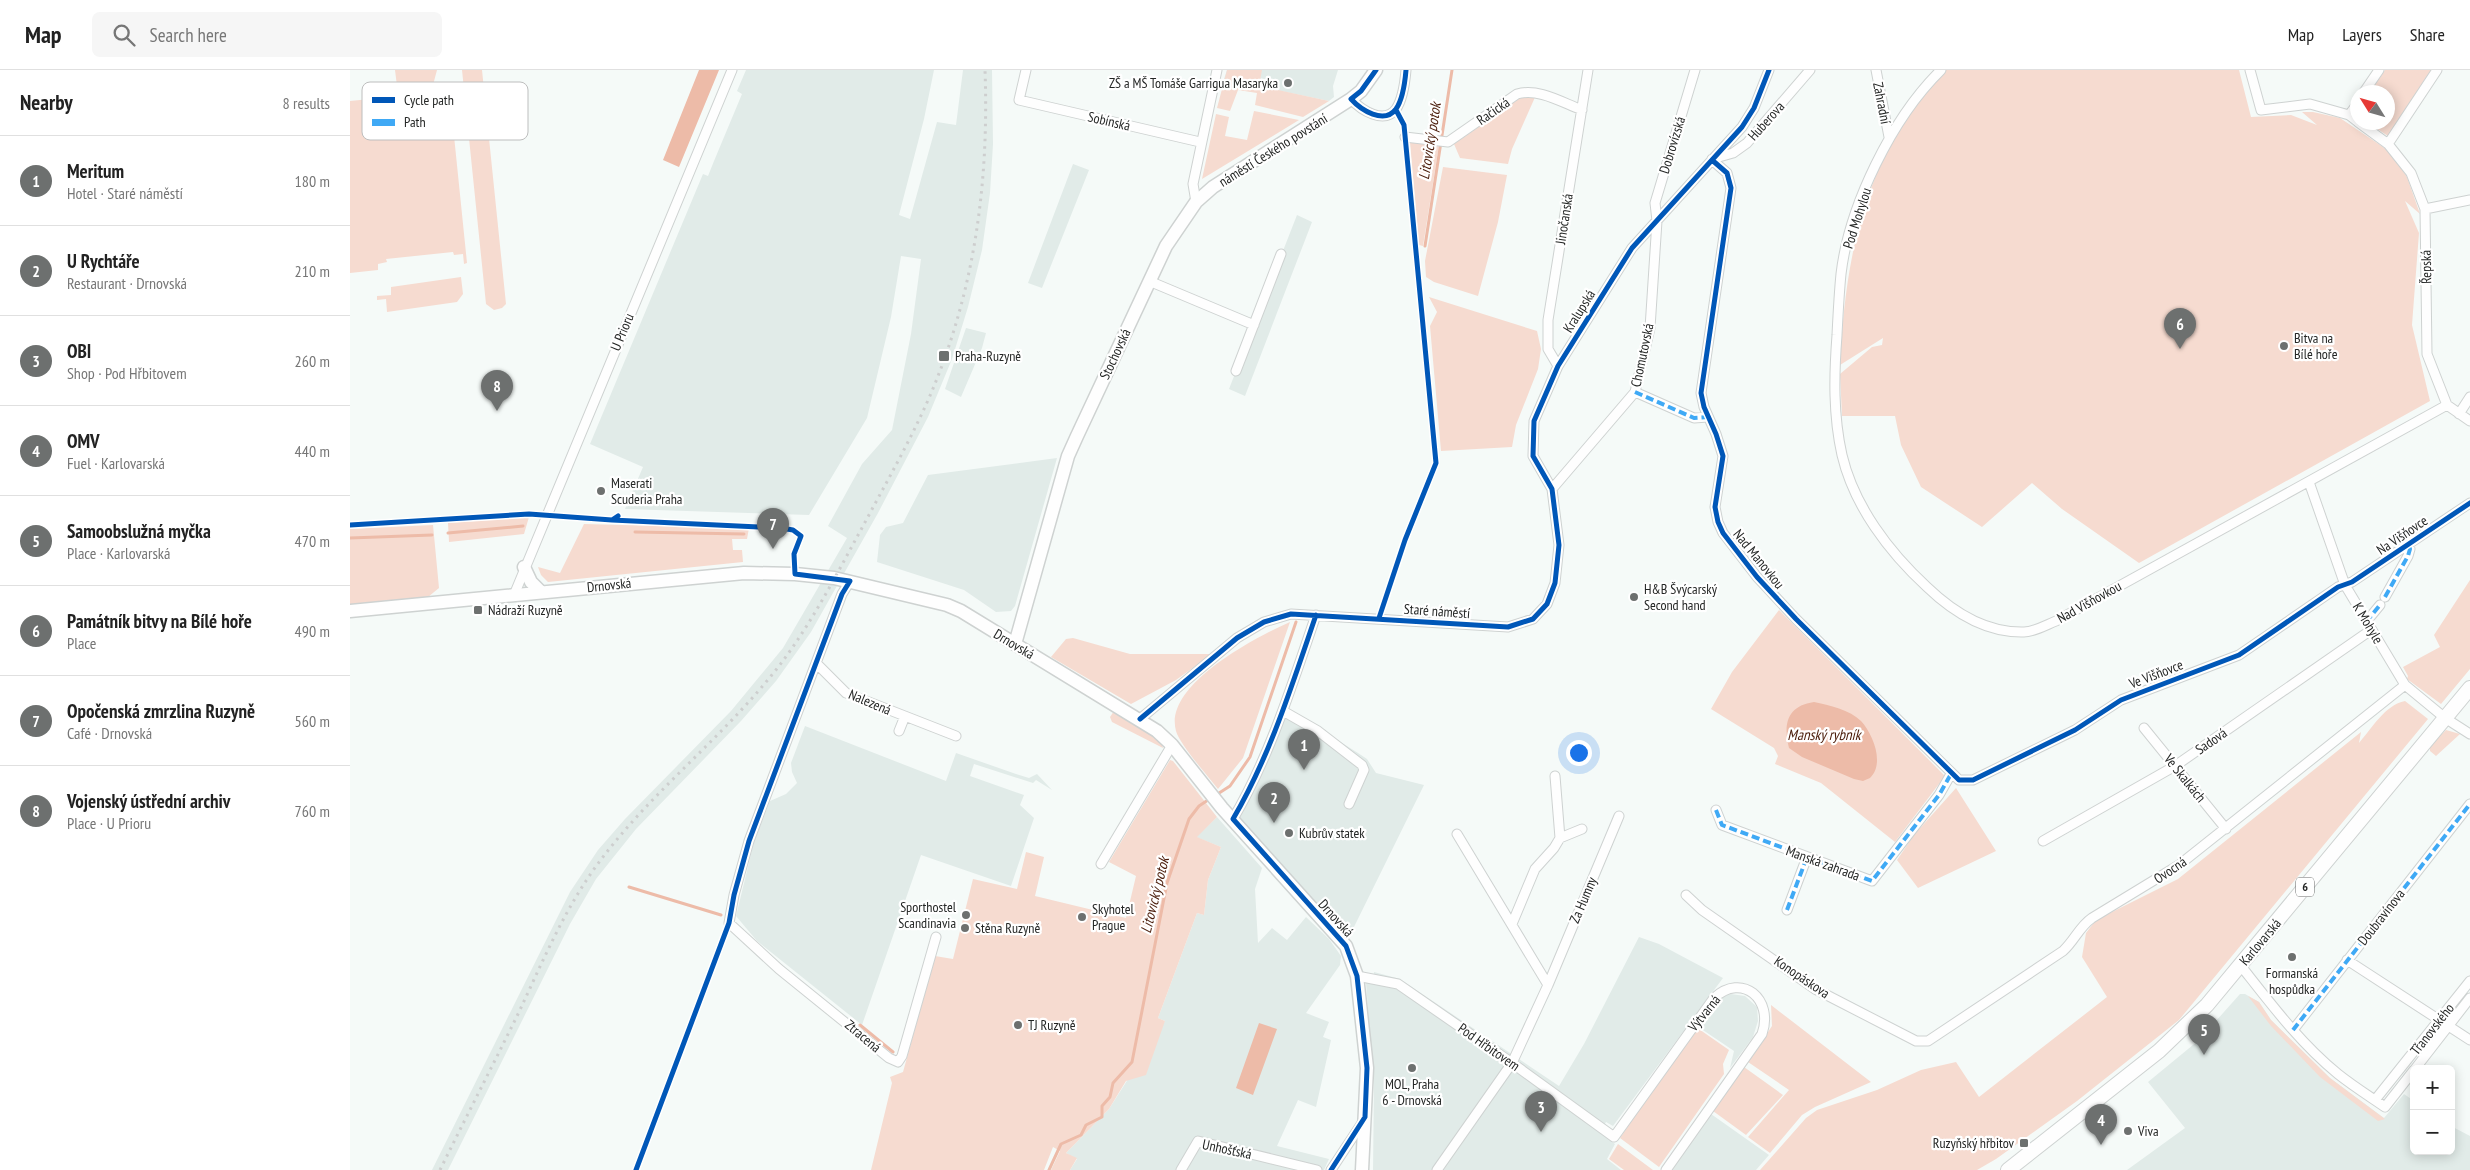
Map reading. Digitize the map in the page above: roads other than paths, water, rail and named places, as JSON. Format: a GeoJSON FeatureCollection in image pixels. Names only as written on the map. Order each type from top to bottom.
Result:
{"type":"FeatureCollection","features":[{"type":"Feature","properties":{"kind":"main road","name":"náměstí Českého povstání"},"geometry":{"type":"LineString","coordinates":[[1196,202],[1226,179],[1352,99],[1365,86],[1376,70]]}},
{"type":"Feature","properties":{"kind":"main road","name":"Stochovská"},"geometry":{"type":"LineString","coordinates":[[1015,644],[1068,456],[1166,246],[1196,202]]}},
{"type":"Feature","properties":{"kind":"main road"},"geometry":{"type":"LineString","coordinates":[[524,567],[532,582],[541,592]]}},
{"type":"Feature","properties":{"kind":"main road","name":"Drnovská"},"geometry":{"type":"LineString","coordinates":[[350,611],[744,574],[796,574],[850,581],[954,608],[1140,720],[1172,745],[1222,808],[1346,946],[1357,976],[1367,1068],[1362,1170]]}},
{"type":"Feature","properties":{"kind":"main road","name":"Karlovarská"},"geometry":{"type":"LineString","coordinates":[[2004,1170],[2012,1167],[2159,1051],[2207,1005],[2470,688]]}},
{"type":"Feature","properties":{"kind":"street","name":"U Prioru"},"geometry":{"type":"LineString","coordinates":[[514,595],[524,567],[732,70]]}},
{"type":"Feature","properties":{"kind":"street","name":"Sobínská"},"geometry":{"type":"LineString","coordinates":[[1026,70],[1019,100],[1200,142]]}},
{"type":"Feature","properties":{"kind":"street"},"geometry":{"type":"LineString","coordinates":[[1196,202],[1193,184],[1200,142],[1217,70]]}},
{"type":"Feature","properties":{"kind":"street"},"geometry":{"type":"LineString","coordinates":[[1352,99],[1370,114],[1389,114],[1396,110],[1401,98],[1406,70]]}},
{"type":"Feature","properties":{"kind":"street","name":"Jinočanská"},"geometry":{"type":"LineString","coordinates":[[1558,366],[1548,349],[1548,320],[1588,70]]}},
{"type":"Feature","properties":{"kind":"street","name":"Dobrovízská"},"geometry":{"type":"LineString","coordinates":[[1657,221],[1655,203],[1695,70]]}},
{"type":"Feature","properties":{"kind":"street","name":"Kralupská"},"geometry":{"type":"LineString","coordinates":[[1547,604],[1555,583],[1559,545],[1552,489],[1533,456],[1534,421],[1558,366],[1632,248],[1742,127],[1754,108],[1769,70]]}},
{"type":"Feature","properties":{"kind":"street","name":"Huberova"},"geometry":{"type":"LineString","coordinates":[[1712,160],[1733,153],[1747,143],[1810,70]]}},
{"type":"Feature","properties":{"kind":"street","name":"Zahradní"},"geometry":{"type":"LineString","coordinates":[[1876,70],[1889,136]]}},
{"type":"Feature","properties":{"kind":"street","name":"Pod Mohylou"},"geometry":{"type":"LineString","coordinates":[[1834,387],[1841,274],[1848,242],[1873,172],[1889,136],[1941,70]]}},
{"type":"Feature","properties":{"kind":"street","name":"Řepská"},"geometry":{"type":"LineString","coordinates":[[2250,70],[2261,110],[2310,104],[2349,116]]}},
{"type":"Feature","properties":{"kind":"street"},"geometry":{"type":"LineString","coordinates":[[2369,85],[2379,70]]}},
{"type":"Feature","properties":{"kind":"street"},"geometry":{"type":"LineString","coordinates":[[2388,144],[2437,70]]}},
{"type":"Feature","properties":{"kind":"street","name":"Račická"},"geometry":{"type":"LineString","coordinates":[[1405,137],[1448,142],[1517,94],[1528,91],[1582,110]]}},
{"type":"Feature","properties":{"kind":"street","name":"Řepská"},"geometry":{"type":"LineString","coordinates":[[2369,130],[2388,144],[2411,173],[2425,209],[2428,354],[2447,405]]}},
{"type":"Feature","properties":{"kind":"street","name":"Nad Manovkou"},"geometry":{"type":"LineString","coordinates":[[1712,160],[1727,173],[1731,188],[1701,393],[1723,456],[1715,507],[1718,522],[1723,533],[1757,577],[1796,619],[1951,774],[1959,780],[1973,780]]}},
{"type":"Feature","properties":{"kind":"street"},"geometry":{"type":"LineString","coordinates":[[2425,209],[2470,200]]}},
{"type":"Feature","properties":{"kind":"street","name":"Chomutovská"},"geometry":{"type":"LineString","coordinates":[[1552,489],[1635,392],[1650,328],[1657,221]]}},
{"type":"Feature","properties":{"kind":"street"},"geometry":{"type":"LineString","coordinates":[[1236,371],[1281,254]]}},
{"type":"Feature","properties":{"kind":"street"},"geometry":{"type":"LineString","coordinates":[[1149,281],[1254,325]]}},
{"type":"Feature","properties":{"kind":"street","name":"Nad Višňovkou"},"geometry":{"type":"LineString","coordinates":[[1834,387],[1836,419],[1843,456],[1857,496],[1880,535],[1908,570],[1959,613],[1982,625],[2025,632],[2056,621],[2447,405]]}},
{"type":"Feature","properties":{"kind":"street"},"geometry":{"type":"LineString","coordinates":[[1635,392],[1694,418],[1708,417]]}},
{"type":"Feature","properties":{"kind":"street"},"geometry":{"type":"LineString","coordinates":[[2459,414],[2470,397]]}},
{"type":"Feature","properties":{"kind":"street"},"geometry":{"type":"LineString","coordinates":[[2447,405],[2470,421]]}},
{"type":"Feature","properties":{"kind":"street","name":"K Mohyle"},"geometry":{"type":"LineString","coordinates":[[2309,482],[2345,585],[2405,685],[2445,718],[2470,734]]}},
{"type":"Feature","properties":{"kind":"street","name":"Na Višňovce"},"geometry":{"type":"LineString","coordinates":[[2345,585],[2470,503]]}},
{"type":"Feature","properties":{"kind":"street"},"geometry":{"type":"LineString","coordinates":[[2385,597],[2408,556],[2410,549],[2408,544]]}},
{"type":"Feature","properties":{"kind":"street"},"geometry":{"type":"LineString","coordinates":[[816,663],[842,594],[850,581]]}},
{"type":"Feature","properties":{"kind":"street","name":"Ve Višňovce"},"geometry":{"type":"LineString","coordinates":[[1973,780],[2075,730],[2121,700],[2239,655],[2345,585]]}},
{"type":"Feature","properties":{"kind":"street","name":"Staré náměstí"},"geometry":{"type":"LineString","coordinates":[[1140,720],[1237,638],[1264,622],[1291,614],[1508,627],[1533,619],[1547,604]]}},
{"type":"Feature","properties":{"kind":"street","name":"Sadová"},"geometry":{"type":"LineString","coordinates":[[2043,841],[2175,766],[2369,626],[2380,606]]}},
{"type":"Feature","properties":{"kind":"street"},"geometry":{"type":"LineString","coordinates":[[1233,819],[1254,784],[1283,711],[1316,615]]}},
{"type":"Feature","properties":{"kind":"street","name":"Nalezená"},"geometry":{"type":"LineString","coordinates":[[816,663],[846,693],[956,736]]}},
{"type":"Feature","properties":{"kind":"street","name":"Ztracená"},"geometry":{"type":"LineString","coordinates":[[816,663],[749,841],[734,895],[730,923],[779,969],[889,1058],[898,1062],[902,1056],[936,938]]}},
{"type":"Feature","properties":{"kind":"street","name":"Ovocná"},"geometry":{"type":"LineString","coordinates":[[1928,1041],[2063,951],[2075,941],[2080,928],[2086,922],[2179,865],[2405,685]]}},
{"type":"Feature","properties":{"kind":"street"},"geometry":{"type":"LineString","coordinates":[[1283,711],[1318,731],[1362,765],[1364,770],[1349,804]]}},
{"type":"Feature","properties":{"kind":"street","name":"Nalezená"},"geometry":{"type":"LineString","coordinates":[[899,732],[905,716]]}},
{"type":"Feature","properties":{"kind":"street","name":"Ve Skalkách"},"geometry":{"type":"LineString","coordinates":[[2144,728],[2226,829]]}},
{"type":"Feature","properties":{"kind":"street"},"geometry":{"type":"LineString","coordinates":[[1101,864],[1172,745]]}},
{"type":"Feature","properties":{"kind":"street","name":"Manská zahrada"},"geometry":{"type":"LineString","coordinates":[[1716,810],[1722,825],[1872,881],[1939,795],[1951,774]]}},
{"type":"Feature","properties":{"kind":"street"},"geometry":{"type":"LineString","coordinates":[[1512,924],[1535,869],[1554,848],[1560,838],[1556,776]]}},
{"type":"Feature","properties":{"kind":"street","name":"Doubravínova"},"geometry":{"type":"LineString","coordinates":[[2292,1030],[2470,804]]}},
{"type":"Feature","properties":{"kind":"street","name":"Za Humny"},"geometry":{"type":"LineString","coordinates":[[1437,1170],[1512,1063],[1548,985],[1619,816]]}},
{"type":"Feature","properties":{"kind":"street"},"geometry":{"type":"LineString","coordinates":[[1560,838],[1582,829]]}},
{"type":"Feature","properties":{"kind":"street"},"geometry":{"type":"LineString","coordinates":[[1457,834],[1548,985]]}},
{"type":"Feature","properties":{"kind":"street"},"geometry":{"type":"LineString","coordinates":[[1787,910],[1807,857]]}},
{"type":"Feature","properties":{"kind":"street","name":"Konopáskova"},"geometry":{"type":"LineString","coordinates":[[1686,895],[1702,910],[1815,989],[1916,1041],[1928,1041]]}},
{"type":"Feature","properties":{"kind":"street"},"geometry":{"type":"LineString","coordinates":[[2347,960],[2470,1040]]}},
{"type":"Feature","properties":{"kind":"street"},"geometry":{"type":"LineString","coordinates":[[2241,966],[2292,1030],[2338,1074],[2375,1100]]}},
{"type":"Feature","properties":{"kind":"street","name":"Pod Hřbitovem"},"geometry":{"type":"LineString","coordinates":[[1357,976],[1398,984],[1614,1137]]}},
{"type":"Feature","properties":{"kind":"street","name":"Třanovského"},"geometry":{"type":"LineString","coordinates":[[2410,1075],[2385,1107],[2375,1100],[2470,981]]}},
{"type":"Feature","properties":{"kind":"street","name":"Výtvarná"},"geometry":{"type":"LineString","coordinates":[[1614,1137],[1714,998],[1720,992],[1731,988],[1742,989],[1754,994],[1764,1006],[1766,1021],[1762,1034],[1666,1170]]}},
{"type":"Feature","properties":{"kind":"street","name":"Třanovského"},"geometry":{"type":"LineString","coordinates":[[2418,1065],[2470,998]]}},
{"type":"Feature","properties":{"kind":"street"},"geometry":{"type":"LineString","coordinates":[[1331,1170],[1366,1118]]}},
{"type":"Feature","properties":{"kind":"street","name":"Unhošťská"},"geometry":{"type":"LineString","coordinates":[[1181,1170],[1198,1141],[1318,1170]]}},
{"type":"Feature","properties":{"kind":"water"},"geometry":{"type":"Polygon","coordinates":[[[699,70],[719,70],[679,167],[663,160],[699,70]]]}},
{"type":"Feature","properties":{"kind":"water","name":"Manský rybník"},"geometry":{"type":"Polygon","coordinates":[[[1814,702],[1833,706],[1856,717],[1870,733],[1876,749],[1877,765],[1870,778],[1863,781],[1854,779],[1802,757],[1789,748],[1787,724],[1789,718],[1798,708],[1814,702]]]}},
{"type":"Feature","properties":{"kind":"water"},"geometry":{"type":"Polygon","coordinates":[[[1259,1023],[1277,1029],[1253,1095],[1236,1088],[1259,1023]]]}},
{"type":"Feature","properties":{"kind":"waterway","name":"Litovický potok"},"geometry":{"type":"LineString","coordinates":[[1425,246],[1452,70]]}},
{"type":"Feature","properties":{"kind":"waterway"},"geometry":{"type":"LineString","coordinates":[[448,533],[523,526]]}},
{"type":"Feature","properties":{"kind":"waterway"},"geometry":{"type":"LineString","coordinates":[[635,532],[744,534]]}},
{"type":"Feature","properties":{"kind":"waterway"},"geometry":{"type":"LineString","coordinates":[[350,538],[432,535]]}},
{"type":"Feature","properties":{"kind":"waterway","name":"Litovický potok"},"geometry":{"type":"LineString","coordinates":[[1216,795],[1230,786],[1250,757],[1296,622]]}},
{"type":"Feature","properties":{"kind":"waterway","name":"Litovický potok"},"geometry":{"type":"LineString","coordinates":[[1049,1170],[1061,1144],[1081,1135],[1086,1125],[1102,1117],[1102,1106],[1110,1097],[1113,1083],[1132,1062],[1167,883],[1189,819],[1199,806],[1211,798]]}},
{"type":"Feature","properties":{"kind":"waterway"},"geometry":{"type":"LineString","coordinates":[[629,887],[721,915]]}},
{"type":"Feature","properties":{"kind":"waterway"},"geometry":{"type":"LineString","coordinates":[[860,1025],[893,1052]]}},
{"type":"Feature","properties":{"kind":"railway"},"geometry":{"type":"LineString","coordinates":[[440,1170],[519,1012],[552,941],[581,888],[612,845],[634,820],[727,725],[784,659],[809,622],[831,584],[916,426],[947,352],[969,273],[981,193],[986,111],[985,70]]}},
{"type":"Feature","properties":{"kind":"place","name":"ZŠ a MŠ Tomáše Garrigua Masaryka"},"geometry":{"type":"Point","coordinates":[1288,83]}},
{"type":"Feature","properties":{"kind":"place","name":"Bitva na Bílé hoře"},"geometry":{"type":"Point","coordinates":[2284,346]}},
{"type":"Feature","properties":{"kind":"place","name":"Památník bitvy na Bílé hoře"},"geometry":{"type":"Point","coordinates":[2180,349]}},
{"type":"Feature","properties":{"kind":"place","name":"Praha-Ruzyně"},"geometry":{"type":"Point","coordinates":[944,356]}},
{"type":"Feature","properties":{"kind":"place","name":"Vojenský ústřední archiv"},"geometry":{"type":"Point","coordinates":[497,411]}},
{"type":"Feature","properties":{"kind":"place","name":"Maserati Scuderia Praha"},"geometry":{"type":"Point","coordinates":[601,491]}},
{"type":"Feature","properties":{"kind":"place","name":"Opočenská zmrzlina Ruzyně"},"geometry":{"type":"Point","coordinates":[773,549]}},
{"type":"Feature","properties":{"kind":"place","name":"H&B Švýcarský Second hand"},"geometry":{"type":"Point","coordinates":[1634,597]}},
{"type":"Feature","properties":{"kind":"place","name":"Nádraží Ruzyně"},"geometry":{"type":"Point","coordinates":[478,610]}},
{"type":"Feature","properties":{"kind":"place","name":"Meritum"},"geometry":{"type":"Point","coordinates":[1304,770]}},
{"type":"Feature","properties":{"kind":"place","name":"U Rychtáře"},"geometry":{"type":"Point","coordinates":[1274,823]}},
{"type":"Feature","properties":{"kind":"place","name":"Kubrův statek"},"geometry":{"type":"Point","coordinates":[1289,833]}},
{"type":"Feature","properties":{"kind":"place","name":"Sporthostel Scandinavia"},"geometry":{"type":"Point","coordinates":[966,915]}},
{"type":"Feature","properties":{"kind":"place","name":"Skyhotel Prague"},"geometry":{"type":"Point","coordinates":[1082,917]}},
{"type":"Feature","properties":{"kind":"place","name":"Stěna Ruzyně"},"geometry":{"type":"Point","coordinates":[965,928]}},
{"type":"Feature","properties":{"kind":"place","name":"Formanská hospůdka"},"geometry":{"type":"Point","coordinates":[2292,957]}},
{"type":"Feature","properties":{"kind":"place","name":"TJ Ruzyně"},"geometry":{"type":"Point","coordinates":[1018,1025]}},
{"type":"Feature","properties":{"kind":"place","name":"Samoobslužná myčka"},"geometry":{"type":"Point","coordinates":[2204,1055]}},
{"type":"Feature","properties":{"kind":"place","name":"MOL, Praha 6 - Drnovská"},"geometry":{"type":"Point","coordinates":[1412,1068]}},
{"type":"Feature","properties":{"kind":"place","name":"Viva"},"geometry":{"type":"Point","coordinates":[2128,1131]}},
{"type":"Feature","properties":{"kind":"place","name":"OBI"},"geometry":{"type":"Point","coordinates":[1541,1132]}},
{"type":"Feature","properties":{"kind":"place","name":"Ruzyňský hřbitov"},"geometry":{"type":"Point","coordinates":[2024,1143]}},
{"type":"Feature","properties":{"kind":"place","name":"OMV"},"geometry":{"type":"Point","coordinates":[2101,1145]}}]}
